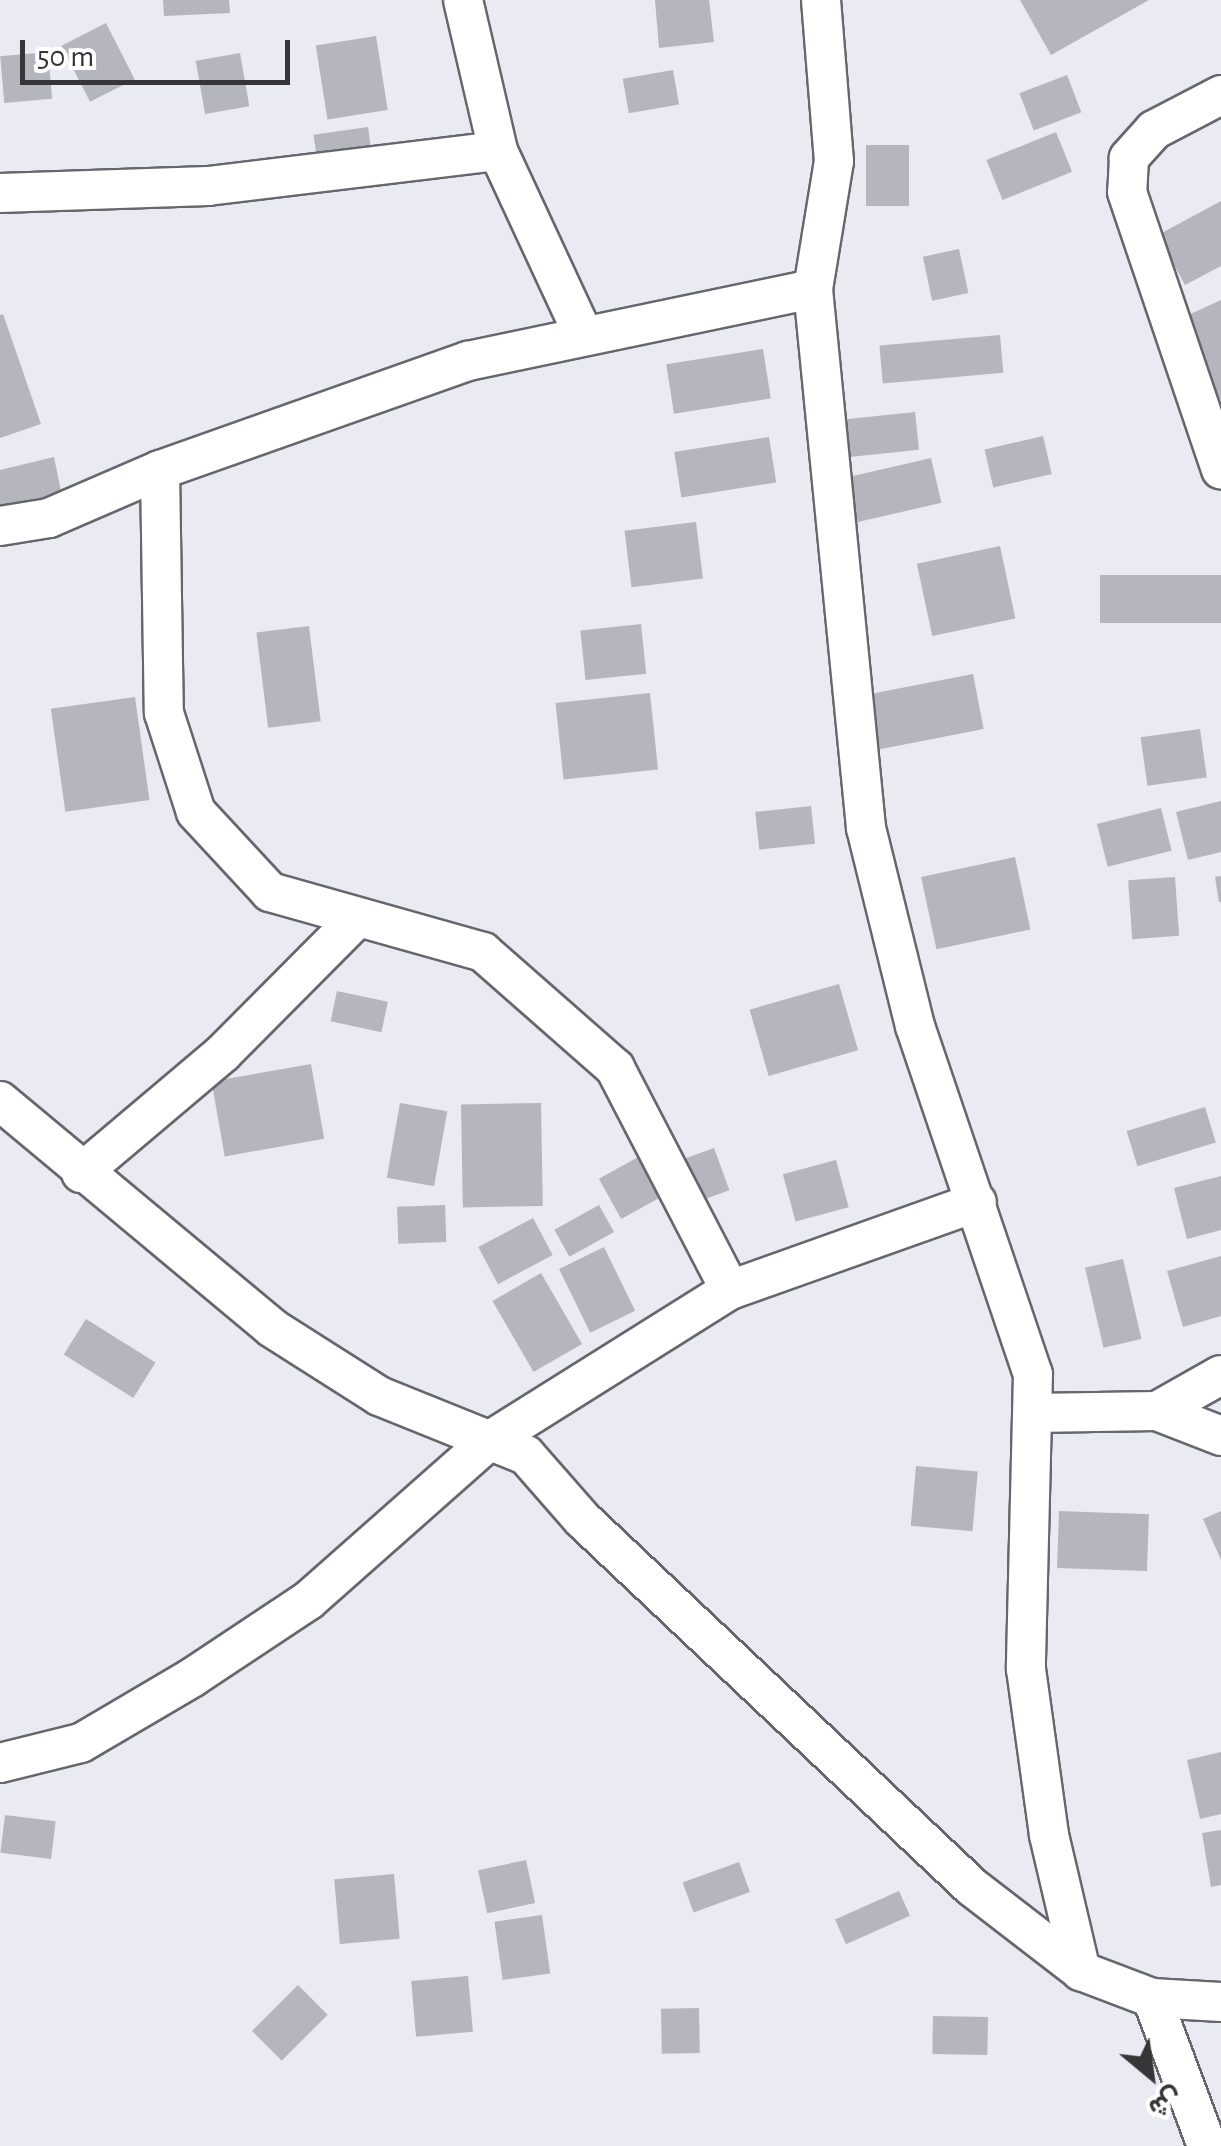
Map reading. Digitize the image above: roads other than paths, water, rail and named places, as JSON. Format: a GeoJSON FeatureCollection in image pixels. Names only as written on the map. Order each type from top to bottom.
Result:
{"type":"FeatureCollection","features":[{"type":"Feature","properties":{"kind":"street"},"geometry":{"type":"LineString","coordinates":[[463,0],[498,151],[582,334]]}},
{"type":"Feature","properties":{"kind":"street"},"geometry":{"type":"LineString","coordinates":[[821,0],[834,161],[813,289],[866,828],[914,1026],[1033,1374],[1026,1669],[1049,1835],[1082,1972]]}},
{"type":"Feature","properties":{"kind":"street"},"geometry":{"type":"LineString","coordinates":[[1221,96],[1154,130],[1128,158],[1127,192],[1221,470]]}},
{"type":"Feature","properties":{"kind":"street"},"geometry":{"type":"LineString","coordinates":[[0,193],[208,186],[498,151]]}},
{"type":"Feature","properties":{"kind":"street"},"geometry":{"type":"LineString","coordinates":[[0,526],[49,518],[160,470],[468,361],[582,334],[813,289]]}},
{"type":"Feature","properties":{"kind":"street"},"geometry":{"type":"LineString","coordinates":[[160,470],[164,712],[196,812],[270,892],[354,920],[483,952],[615,1068],[730,1290]]}},
{"type":"Feature","properties":{"kind":"street"},"geometry":{"type":"LineString","coordinates":[[81,1174],[223,1053],[354,920]]}},
{"type":"Feature","properties":{"kind":"street"},"geometry":{"type":"LineString","coordinates":[[0,1101],[81,1174],[272,1328],[379,1396],[526,1455],[583,1520],[972,1887],[1082,1972],[1152,1998],[1221,2002]]}},
{"type":"Feature","properties":{"kind":"street"},"geometry":{"type":"LineString","coordinates":[[0,1763],[81,1742],[193,1677],[309,1600],[488,1441],[730,1290],[977,1202]]}},
{"type":"Feature","properties":{"kind":"street"},"geometry":{"type":"LineString","coordinates":[[1157,1411],[1221,1376]]}},
{"type":"Feature","properties":{"kind":"street"},"geometry":{"type":"LineString","coordinates":[[1034,1414],[1157,1411],[1221,1436]]}},
{"type":"Feature","properties":{"kind":"street"},"geometry":{"type":"LineString","coordinates":[[1152,1998],[1207,2146]]}}]}
